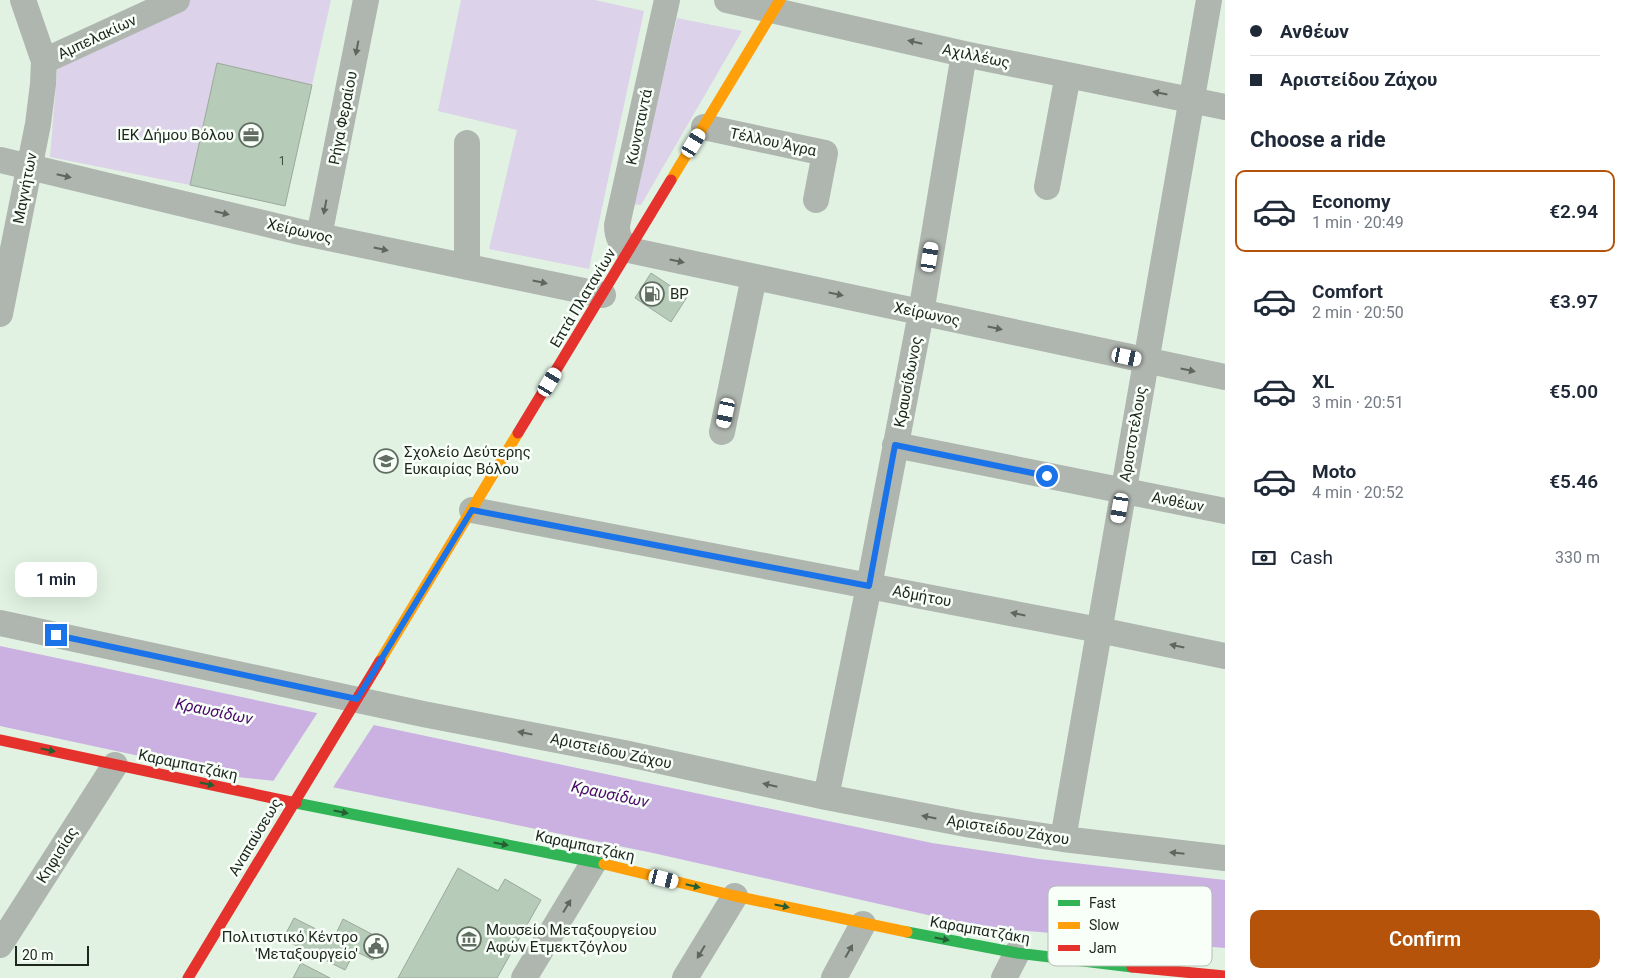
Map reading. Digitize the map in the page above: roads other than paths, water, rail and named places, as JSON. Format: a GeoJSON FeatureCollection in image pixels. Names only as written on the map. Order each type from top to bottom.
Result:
{"type":"FeatureCollection","features":[{"type":"Feature","properties":{"kind":"street"},"geometry":{"type":"LineString","coordinates":[[23,0],[44,61]]}},
{"type":"Feature","properties":{"kind":"street","name":"Αμπελακίων"},"geometry":{"type":"LineString","coordinates":[[44,61],[177,0]]}},
{"type":"Feature","properties":{"kind":"street","name":"Ρήγα Φεραίου"},"geometry":{"type":"LineString","coordinates":[[319,236],[366,0]]}},
{"type":"Feature","properties":{"kind":"street","name":"Κωνσταντά"},"geometry":{"type":"LineString","coordinates":[[630,250],[621,243],[617,235],[617,225],[667,0]]}},
{"type":"Feature","properties":{"kind":"street","name":"Αχιλλέως"},"geometry":{"type":"LineString","coordinates":[[727,0],[777,5],[964,54],[1225,107]]}},
{"type":"Feature","properties":{"kind":"street","name":"Αριστοτέλους"},"geometry":{"type":"LineString","coordinates":[[1063,839],[1209,0]]}},
{"type":"Feature","properties":{"kind":"street","name":"Επτά Πλατανίων"},"geometry":{"type":"LineString","coordinates":[[353,706],[777,5]]}},
{"type":"Feature","properties":{"kind":"street","name":"Κραυσίδωνος"},"geometry":{"type":"LineString","coordinates":[[826,797],[869,586],[921,312],[964,54]]}},
{"type":"Feature","properties":{"kind":"street","name":"Μαγνήτων"},"geometry":{"type":"LineString","coordinates":[[0,314],[38,124],[44,61]]}},
{"type":"Feature","properties":{"kind":"street"},"geometry":{"type":"LineString","coordinates":[[1047,187],[1068,75]]}},
{"type":"Feature","properties":{"kind":"street","name":"Τέλλου Άγρα"},"geometry":{"type":"LineString","coordinates":[[704,127],[825,152],[816,200]]}},
{"type":"Feature","properties":{"kind":"street"},"geometry":{"type":"LineString","coordinates":[[467,143],[468,267]]}},
{"type":"Feature","properties":{"kind":"street","name":"Χείρωνος"},"geometry":{"type":"LineString","coordinates":[[0,160],[319,236],[603,295]]}},
{"type":"Feature","properties":{"kind":"street","name":"Χείρωνος"},"geometry":{"type":"LineString","coordinates":[[630,250],[1225,377]]}},
{"type":"Feature","properties":{"kind":"street"},"geometry":{"type":"LineString","coordinates":[[722,432],[754,277]]}},
{"type":"Feature","properties":{"kind":"street","name":"Ανθέων"},"geometry":{"type":"LineString","coordinates":[[895,445],[1225,511]]}},
{"type":"Feature","properties":{"kind":"street","name":"Αδμήτου"},"geometry":{"type":"LineString","coordinates":[[472,510],[1100,630],[1225,656]]}},
{"type":"Feature","properties":{"kind":"street","name":"Αριστείδου Ζάχου"},"geometry":{"type":"LineString","coordinates":[[0,624],[353,706],[423,714],[624,752],[826,797],[971,825],[1063,839],[1225,858]]}},
{"type":"Feature","properties":{"kind":"street","name":"Αναπαύσεως"},"geometry":{"type":"LineString","coordinates":[[188,978],[353,706]]}},
{"type":"Feature","properties":{"kind":"street","name":"Καραμπατζάκη"},"geometry":{"type":"LineString","coordinates":[[0,740],[115,765],[296,798],[594,862],[863,924],[1048,957]]}},
{"type":"Feature","properties":{"kind":"street","name":"Κηφισίας"},"geometry":{"type":"LineString","coordinates":[[0,946],[115,765]]}},
{"type":"Feature","properties":{"kind":"street"},"geometry":{"type":"LineString","coordinates":[[524,978],[594,862]]}},
{"type":"Feature","properties":{"kind":"street"},"geometry":{"type":"LineString","coordinates":[[685,978],[735,896]]}},
{"type":"Feature","properties":{"kind":"street"},"geometry":{"type":"LineString","coordinates":[[834,978],[863,924]]}},
{"type":"Feature","properties":{"kind":"street"},"geometry":{"type":"LineString","coordinates":[[1004,978],[1018,953]]}},
{"type":"Feature","properties":{"kind":"street","name":"Καραμπατζάκη"},"geometry":{"type":"LineString","coordinates":[[1110,966],[1166,974],[1225,976]]}},
{"type":"Feature","properties":{"kind":"water","name":"Κραυσίδων"},"geometry":{"type":"Polygon","coordinates":[[[0,646],[932,843],[1039,859],[1225,880],[1225,948],[1212,947],[1212,886],[1048,886],[1048,933],[981,927],[653,853],[332,787],[237,777],[0,726],[0,646]]]}},
{"type":"Feature","properties":{"kind":"place","name":"ΙΕΚ Δήμου Βόλου"},"geometry":{"type":"Point","coordinates":[251,135]}},
{"type":"Feature","properties":{"kind":"place","name":"BP"},"geometry":{"type":"Point","coordinates":[652,294]}},
{"type":"Feature","properties":{"kind":"place","name":"Σχολείο Δεύτερης Ευκαιρίας Βόλου"},"geometry":{"type":"Point","coordinates":[386,461]}},
{"type":"Feature","properties":{"kind":"place","name":"Μουσείο Μεταξουργείου Αφών Ετμεκτζόγλου"},"geometry":{"type":"Point","coordinates":[469,939]}},
{"type":"Feature","properties":{"kind":"place","name":"Πολιτιστικό Κέντρο 'Μεταξουργείο'"},"geometry":{"type":"Point","coordinates":[376,946]}}]}
